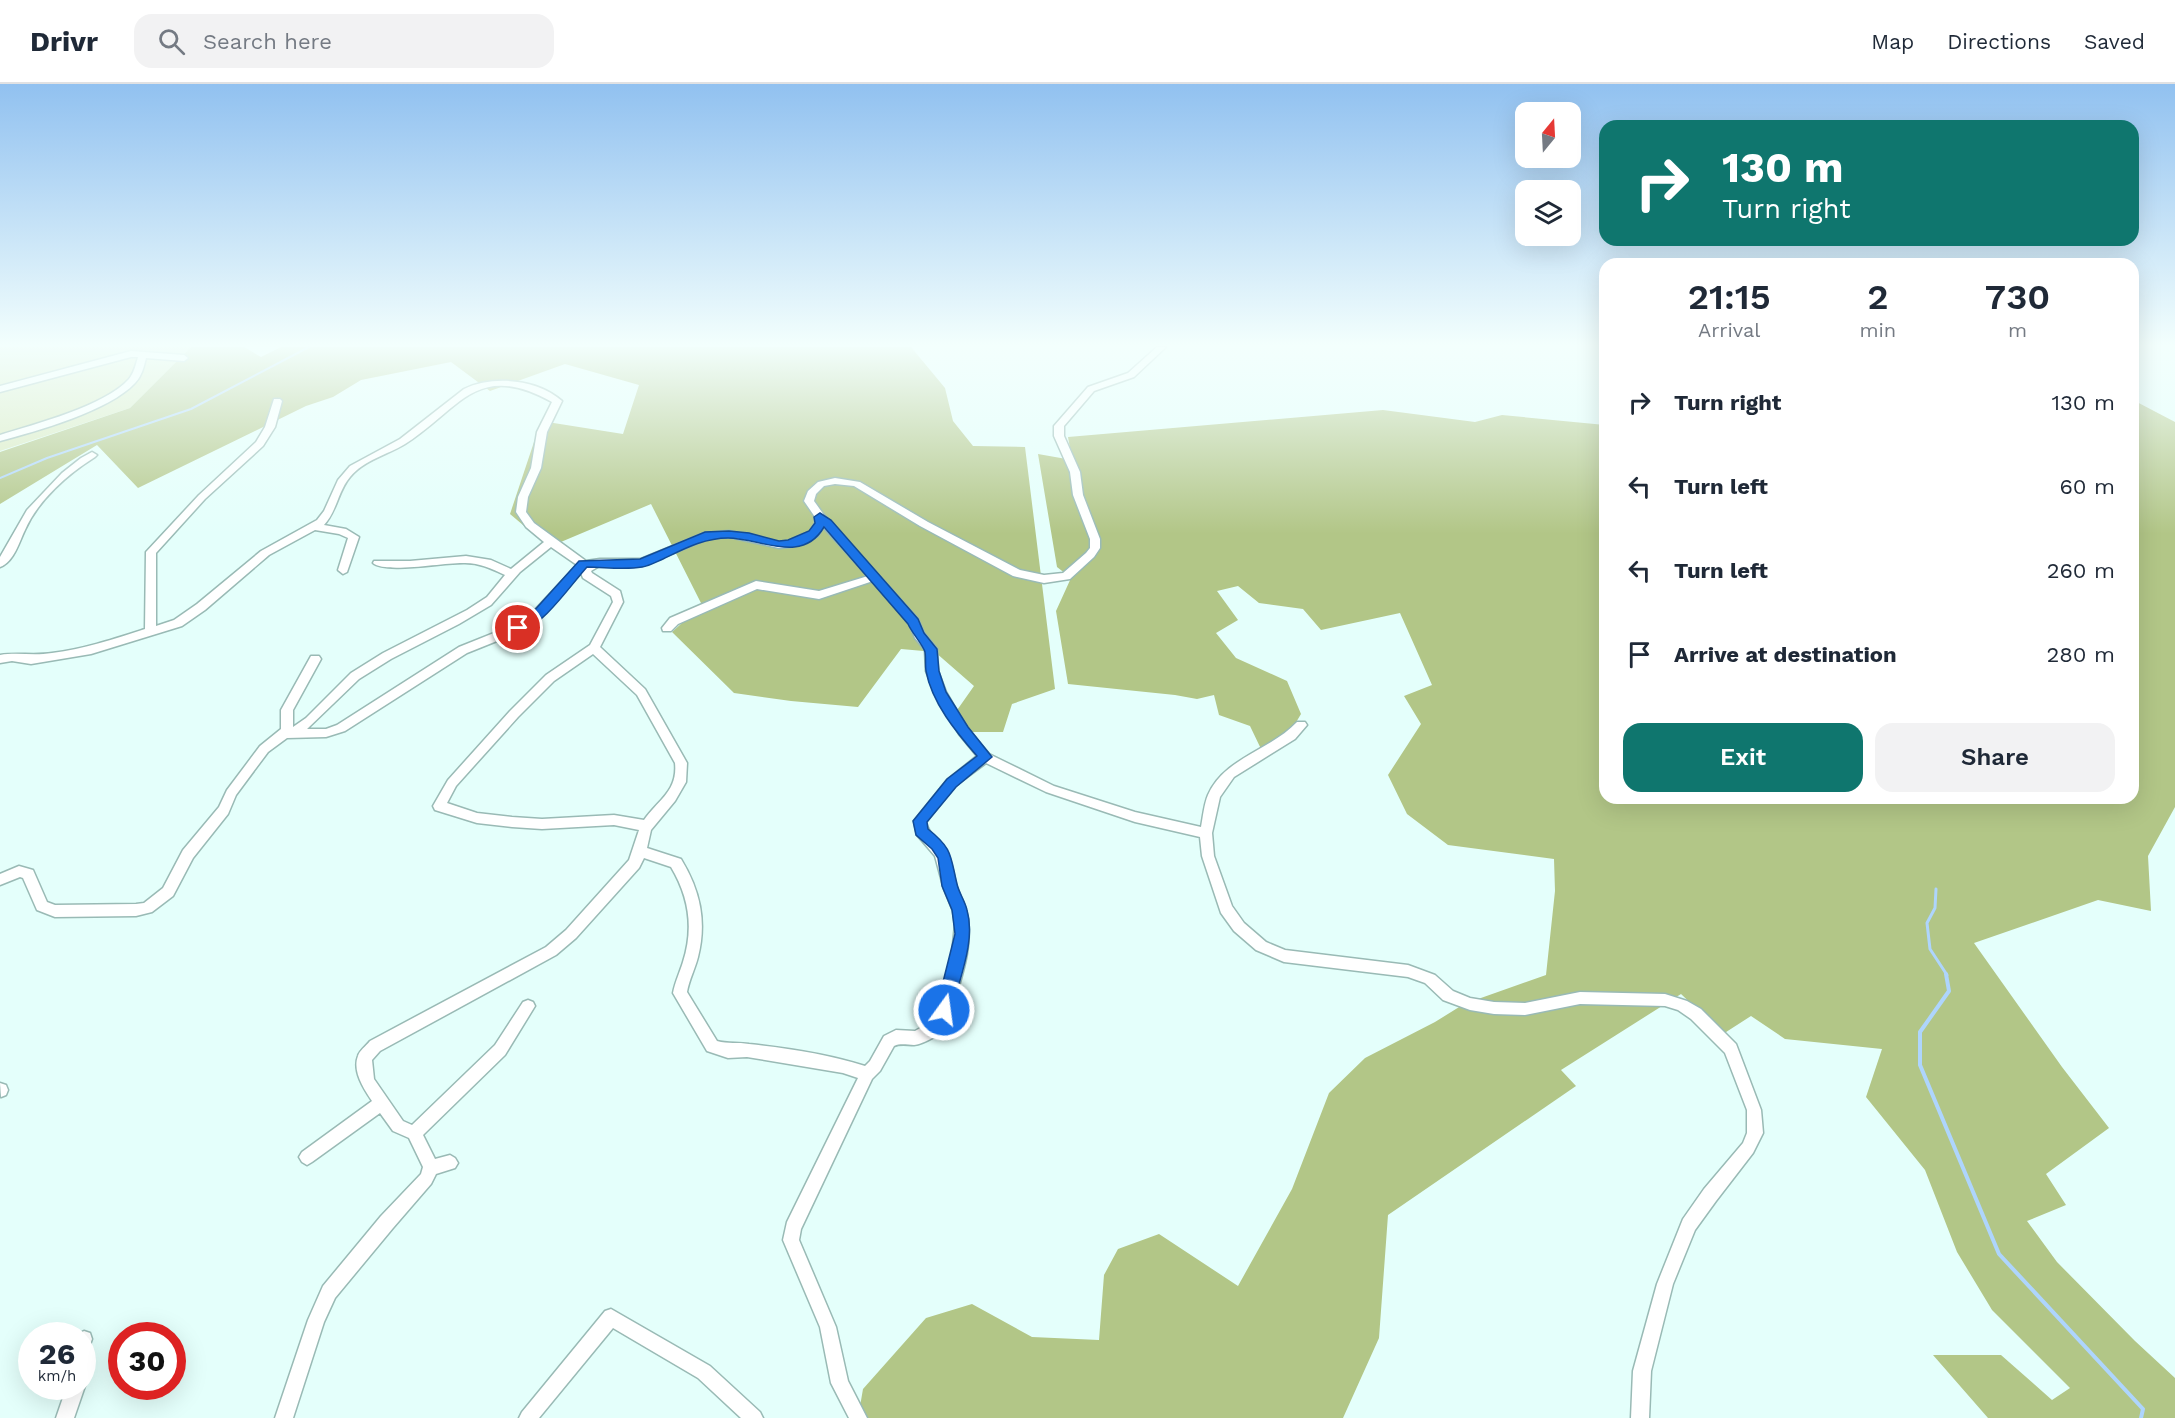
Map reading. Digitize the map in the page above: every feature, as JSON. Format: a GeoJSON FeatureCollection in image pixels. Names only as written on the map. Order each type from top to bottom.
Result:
{"type":"FeatureCollection","features":[{"type":"Feature","properties":{"kind":"street"},"geometry":{"type":"LineString","coordinates":[[0,438],[82,409]]}},
{"type":"Feature","properties":{"kind":"street"},"geometry":{"type":"LineString","coordinates":[[150,632],[151,552],[202,497],[260,444],[270,427],[275,409]]}},
{"type":"Feature","properties":{"kind":"street"},"geometry":{"type":"LineString","coordinates":[[0,659],[12,657],[31,660],[91,650],[178,623],[201,607],[265,553],[313,526],[327,515],[337,495],[338,486],[349,472],[403,441],[443,409]]}},
{"type":"Feature","properties":{"kind":"street"},"geometry":{"type":"LineString","coordinates":[[552,409],[542,432],[536,468],[523,497],[521,512],[530,525],[551,542],[587,564]]}},
{"type":"Feature","properties":{"kind":"street"},"geometry":{"type":"LineString","coordinates":[[1073,409],[1059,426],[1059,436],[1075,472],[1078,495],[1095,539],[1095,548],[1066,576],[1044,579],[1017,573],[846,480],[825,483],[813,490],[809,501],[820,517],[914,622],[919,635],[931,649],[932,671],[939,692],[963,731],[985,757],[1050,789],[1135,816],[1206,833]]}},
{"type":"Feature","properties":{"kind":"street"},"geometry":{"type":"LineString","coordinates":[[0,564],[16,545],[19,531],[26,518],[75,466],[92,455]]}},
{"type":"Feature","properties":{"kind":"street"},"geometry":{"type":"LineString","coordinates":[[288,732],[326,733],[341,728],[464,650],[518,628],[536,616],[587,564],[642,563],[705,536],[729,534],[779,545],[790,544],[814,534],[820,523],[820,517]]}},
{"type":"Feature","properties":{"kind":"street"},"geometry":{"type":"LineString","coordinates":[[313,526],[342,531],[354,537],[343,570]]}},
{"type":"Feature","properties":{"kind":"street"},"geometry":{"type":"LineString","coordinates":[[0,880],[19,871],[28,874],[42,906],[55,911],[147,908],[168,892],[188,854],[224,810],[231,793],[264,749],[288,732],[304,727],[320,714],[352,677],[383,657],[457,621],[490,600],[512,574],[551,542]]}},
{"type":"Feature","properties":{"kind":"street"},"geometry":{"type":"LineString","coordinates":[[378,563],[411,564],[466,559],[487,562],[512,574]]}},
{"type":"Feature","properties":{"kind":"street"},"geometry":{"type":"LineString","coordinates":[[587,564],[587,575],[616,594],[618,602],[594,648],[543,685],[455,780],[439,806],[477,818],[512,822],[542,824],[614,820],[647,826]]}},
{"type":"Feature","properties":{"kind":"street"},"geometry":{"type":"LineString","coordinates":[[667,628],[674,621],[756,585],[819,595],[875,577]]}},
{"type":"Feature","properties":{"kind":"street"},"geometry":{"type":"LineString","coordinates":[[284,1418],[316,1320],[329,1292],[426,1179],[431,1167],[414,1133],[398,1126],[367,1081],[363,1064],[366,1053],[561,943],[642,853],[641,840],[647,826],[679,786],[683,772],[681,763],[641,692],[594,648]]}},
{"type":"Feature","properties":{"kind":"street"},"geometry":{"type":"LineString","coordinates":[[288,732],[287,710],[315,659]]}},
{"type":"Feature","properties":{"kind":"street"},"geometry":{"type":"LineString","coordinates":[[1301,725],[1291,736],[1248,761],[1225,780],[1214,796],[1206,833],[1208,856],[1226,909],[1239,927],[1261,946],[1284,956],[1408,972],[1431,979],[1448,996],[1470,1004],[1494,1008],[1525,1009],[1580,998],[1665,1000],[1682,1005],[1696,1014],[1731,1049],[1754,1110],[1755,1133],[1748,1148],[1689,1225],[1665,1284],[1642,1371],[1640,1418]]}},
{"type":"Feature","properties":{"kind":"street"},"geometry":{"type":"LineString","coordinates":[[858,1418],[840,1383],[828,1327],[791,1240],[793,1228],[867,1074],[875,1066],[889,1041],[896,1037],[916,1038],[940,1024],[962,934],[960,910],[950,886],[945,856],[937,845],[921,831],[920,821],[951,783],[985,757]]}},
{"type":"Feature","properties":{"kind":"street"},"geometry":{"type":"LineString","coordinates":[[642,853],[652,854],[676,863],[692,894],[697,911],[697,928],[691,959],[680,983],[680,993],[712,1046],[728,1051],[747,1050],[843,1066],[867,1074]]}},
{"type":"Feature","properties":{"kind":"street"},"geometry":{"type":"LineString","coordinates":[[414,1133],[500,1050],[528,1006]]}},
{"type":"Feature","properties":{"kind":"street"},"geometry":{"type":"LineString","coordinates":[[308,1157],[381,1103]]}},
{"type":"Feature","properties":{"kind":"street"},"geometry":{"type":"LineString","coordinates":[[431,1167],[450,1163]]}},
{"type":"Feature","properties":{"kind":"street"},"geometry":{"type":"LineString","coordinates":[[528,1418],[611,1317],[704,1372],[754,1418]]}},
{"type":"Feature","properties":{"kind":"street"},"geometry":{"type":"LineString","coordinates":[[65,1418],[71,1400]]}},
{"type":"Feature","properties":{"kind":"green space"},"geometry":{"type":"Polygon","coordinates":[[[0,409],[126,409],[0,451],[0,409]]]}},
{"type":"Feature","properties":{"kind":"green space"},"geometry":{"type":"Polygon","coordinates":[[[126,409],[299,409],[138,488],[97,445],[0,504],[0,452],[126,409]]]}},
{"type":"Feature","properties":{"kind":"green space"},"geometry":{"type":"Polygon","coordinates":[[[631,409],[950,409],[953,421],[973,446],[1025,447],[1055,689],[1012,704],[1003,732],[961,732],[955,713],[974,686],[935,652],[901,649],[858,707],[734,693],[672,632],[702,605],[651,504],[549,547],[510,514],[541,421],[623,434],[631,409]]]}},
{"type":"Feature","properties":{"kind":"green space"},"geometry":{"type":"Polygon","coordinates":[[[2139,409],[2151,409],[2175,422],[2175,807],[2148,856],[2151,911],[2098,900],[1974,943],[2062,1067],[2109,1128],[2046,1174],[2066,1205],[2027,1221],[2057,1262],[2175,1378],[2175,1418],[1988,1418],[1933,1355],[2001,1355],[2052,1400],[2070,1388],[1992,1310],[1957,1252],[1925,1170],[1866,1097],[1882,1049],[1785,1039],[1751,1016],[1723,1034],[1681,994],[1561,1070],[1576,1086],[1388,1215],[1379,1338],[1343,1418],[858,1418],[863,1389],[926,1318],[972,1304],[1032,1337],[1099,1340],[1104,1275],[1118,1249],[1159,1234],[1238,1286],[1292,1189],[1329,1093],[1365,1058],[1435,1022],[1464,1004],[1546,975],[1555,891],[1554,859],[1448,845],[1407,814],[1388,775],[1421,724],[1404,696],[1432,685],[1400,613],[1321,630],[1303,609],[1259,603],[1238,586],[1217,591],[1238,620],[1216,633],[1236,658],[1287,681],[1301,714],[1289,734],[1262,751],[1250,726],[1219,715],[1214,695],[1197,699],[1068,684],[1056,611],[1071,578],[1057,567],[1038,454],[1072,460],[1068,437],[1383,410],[1475,422],[1502,415],[1599,424],[1599,804],[2139,804],[2139,409]]]}},
{"type":"Feature","properties":{"kind":"waterway"},"geometry":{"type":"LineString","coordinates":[[0,478],[47,458],[190,409]]}},
{"type":"Feature","properties":{"kind":"waterway"},"geometry":{"type":"LineString","coordinates":[[1936,889],[1935,908],[1927,923],[1930,949],[1947,975]]}},
{"type":"Feature","properties":{"kind":"waterway"},"geometry":{"type":"LineString","coordinates":[[1946,974],[1949,991],[1920,1032],[1920,1065],[1999,1254],[2143,1409],[2141,1418]]}},
{"type":"Feature","properties":{"kind":"route"},"geometry":{"type":"LineString","coordinates":[[518,628],[536,616],[583,564],[642,563],[705,536],[729,534],[779,545],[790,544],[814,534],[820,523],[820,517],[827,523],[914,622],[919,635],[931,649],[932,671],[939,692],[963,731],[985,757],[951,783],[920,821],[921,831],[937,845],[945,856],[950,886],[960,910],[962,934],[944,1010]]}}]}
